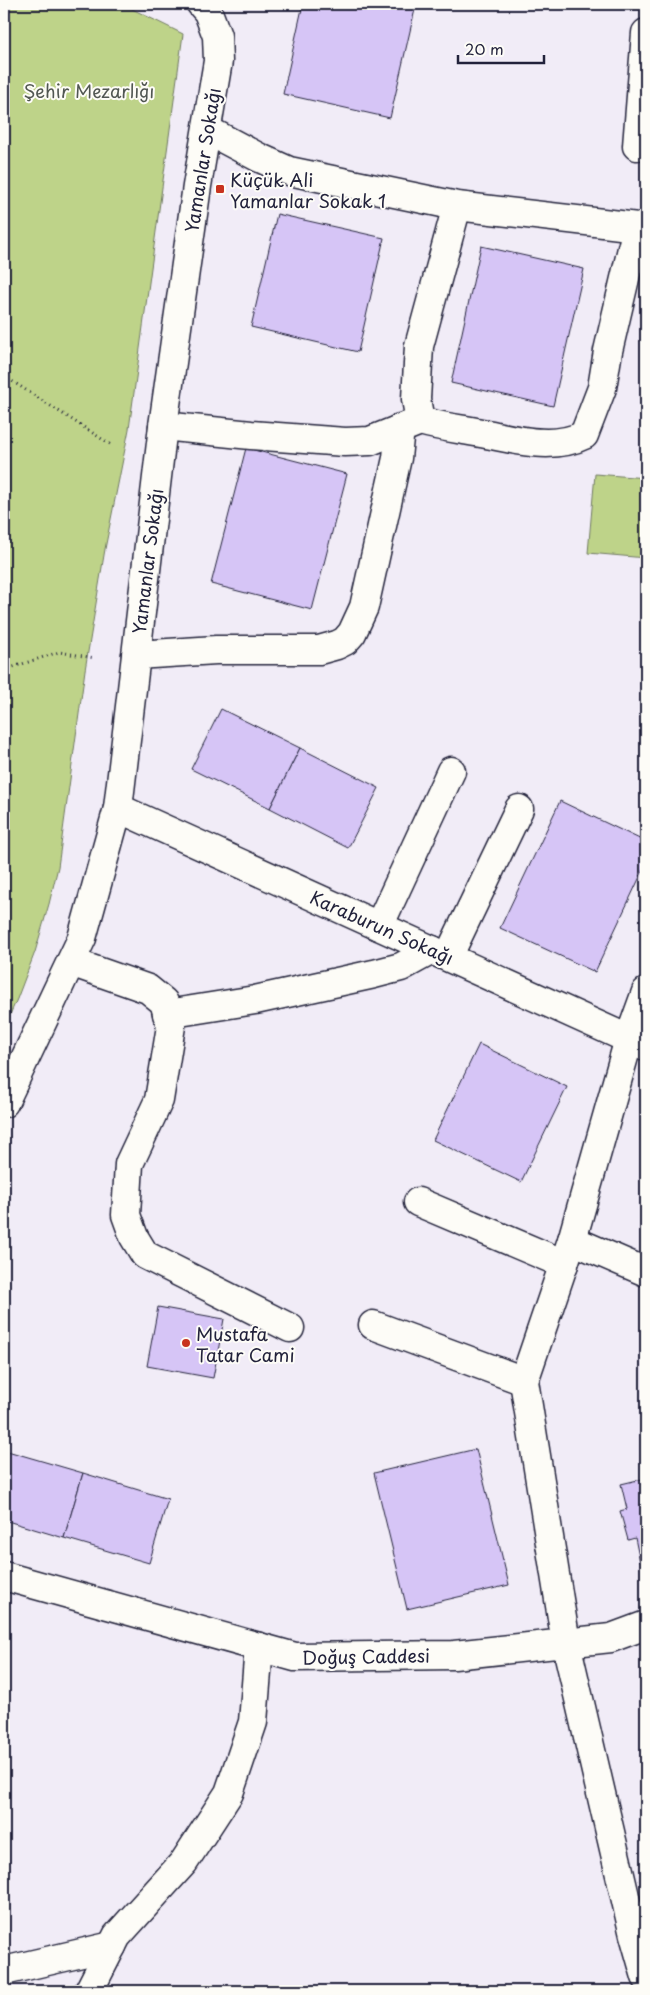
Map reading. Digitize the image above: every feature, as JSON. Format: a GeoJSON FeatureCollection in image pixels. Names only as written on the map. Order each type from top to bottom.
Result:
{"type":"FeatureCollection","features":[{"type":"Feature","properties":{"kind":"street","name":"Yamanlar Sokağı"},"geometry":{"type":"LineString","coordinates":[[4,1103],[82,938],[118,808],[163,426],[218,61],[217,36],[208,7]]}},
{"type":"Feature","properties":{"kind":"street"},"geometry":{"type":"LineString","coordinates":[[637,146],[646,33]]}},
{"type":"Feature","properties":{"kind":"street"},"geometry":{"type":"LineString","coordinates":[[163,426],[345,442],[370,440],[410,424],[511,440],[553,443],[573,440],[584,435],[602,388],[608,351],[642,228],[457,206],[289,170],[260,158],[207,130]]}},
{"type":"Feature","properties":{"kind":"street"},"geometry":{"type":"LineString","coordinates":[[136,655],[216,650],[319,650],[345,641],[352,633],[364,607],[396,458],[410,424],[416,399],[419,346],[457,206]]}},
{"type":"Feature","properties":{"kind":"street"},"geometry":{"type":"LineString","coordinates":[[379,926],[451,771]]}},
{"type":"Feature","properties":{"kind":"street","name":"Karaburun Sokağı"},"geometry":{"type":"LineString","coordinates":[[118,808],[638,1043]]}},
{"type":"Feature","properties":{"kind":"street"},"geometry":{"type":"LineString","coordinates":[[168,1014],[255,1000],[374,974],[401,967],[440,953],[519,809]]}},
{"type":"Feature","properties":{"kind":"street"},"geometry":{"type":"LineString","coordinates":[[71,962],[148,989],[164,1002],[171,1026],[159,1100],[129,1164],[126,1215],[134,1237],[145,1255],[290,1328]]}},
{"type":"Feature","properties":{"kind":"street"},"geometry":{"type":"LineString","coordinates":[[646,992],[638,1043],[524,1381],[566,1643],[634,1935],[646,1977]]}},
{"type":"Feature","properties":{"kind":"street"},"geometry":{"type":"LineString","coordinates":[[418,1202],[568,1252],[646,1272]]}},
{"type":"Feature","properties":{"kind":"street"},"geometry":{"type":"LineString","coordinates":[[373,1325],[524,1381]]}},
{"type":"Feature","properties":{"kind":"street","name":"Doğuş Caddesi"},"geometry":{"type":"LineString","coordinates":[[4,1576],[295,1657],[454,1655],[611,1638],[646,1625]]}},
{"type":"Feature","properties":{"kind":"street"},"geometry":{"type":"LineString","coordinates":[[90,1991],[117,1936],[184,1862],[228,1793],[253,1722],[259,1646]]}},
{"type":"Feature","properties":{"kind":"street"},"geometry":{"type":"LineString","coordinates":[[4,1971],[112,1946]]}},
{"type":"Feature","properties":{"kind":"path"},"geometry":{"type":"LineString","coordinates":[[4,376],[114,446]]}},
{"type":"Feature","properties":{"kind":"path"},"geometry":{"type":"LineString","coordinates":[[4,670],[59,652],[95,658]]}},
{"type":"Feature","properties":{"kind":"green space","name":"Şehir Mezarlığı"},"geometry":{"type":"Polygon","coordinates":[[[4,4],[122,4],[183,34],[129,429],[105,549],[85,670],[58,867],[35,952],[4,1028],[4,4]]]}},
{"type":"Feature","properties":{"kind":"green space"},"geometry":{"type":"Polygon","coordinates":[[[595,474],[646,478],[646,558],[588,553],[595,474]]]}},
{"type":"Feature","properties":{"kind":"building"},"geometry":{"type":"Polygon","coordinates":[[[303,4],[416,5],[390,118],[283,94],[303,4]]]}},
{"type":"Feature","properties":{"kind":"building"},"geometry":{"type":"Polygon","coordinates":[[[277,214],[384,238],[358,352],[251,327],[277,214]]]}},
{"type":"Feature","properties":{"kind":"building"},"geometry":{"type":"Polygon","coordinates":[[[481,246],[584,269],[553,406],[451,383],[481,246]]]}},
{"type":"Feature","properties":{"kind":"building"},"geometry":{"type":"Polygon","coordinates":[[[246,448],[347,474],[312,610],[211,584],[246,448]]]}},
{"type":"Feature","properties":{"kind":"building"},"geometry":{"type":"Polygon","coordinates":[[[221,709],[300,748],[270,808],[191,769],[221,709]]]}},
{"type":"Feature","properties":{"kind":"building"},"geometry":{"type":"Polygon","coordinates":[[[300,748],[379,788],[348,848],[270,808],[300,748]]]}},
{"type":"Feature","properties":{"kind":"building"},"geometry":{"type":"Polygon","coordinates":[[[560,801],[646,842],[646,864],[595,972],[500,928],[560,801]]]}},
{"type":"Feature","properties":{"kind":"building"},"geometry":{"type":"Polygon","coordinates":[[[479,1044],[567,1087],[521,1182],[433,1140],[479,1044]]]}},
{"type":"Feature","properties":{"kind":"building","name":"Mustafa Tatar Cami"},"geometry":{"type":"Polygon","coordinates":[[[158,1307],[224,1319],[213,1378],[147,1366],[158,1307]]]}},
{"type":"Feature","properties":{"kind":"building"},"geometry":{"type":"Polygon","coordinates":[[[476,1449],[509,1585],[407,1609],[374,1473],[476,1449]]]}},
{"type":"Feature","properties":{"kind":"building"},"geometry":{"type":"Polygon","coordinates":[[[4,1450],[83,1473],[64,1538],[4,1520],[4,1450]]]}},
{"type":"Feature","properties":{"kind":"building"},"geometry":{"type":"Polygon","coordinates":[[[83,1473],[168,1499],[149,1563],[64,1538],[83,1473]]]}},
{"type":"Feature","properties":{"kind":"building"},"geometry":{"type":"Polygon","coordinates":[[[646,1478],[646,1561],[640,1562],[635,1538],[628,1540],[620,1511],[627,1509],[621,1484],[646,1478]]]}},
{"type":"Feature","properties":{"kind":"place","name":"Küçük Ali Yamanlar Sokak 1"},"geometry":{"type":"Point","coordinates":[220,189]}},
{"type":"Feature","properties":{"kind":"place","name":"Mustafa Tatar Cami"},"geometry":{"type":"Point","coordinates":[186,1343]}}]}
